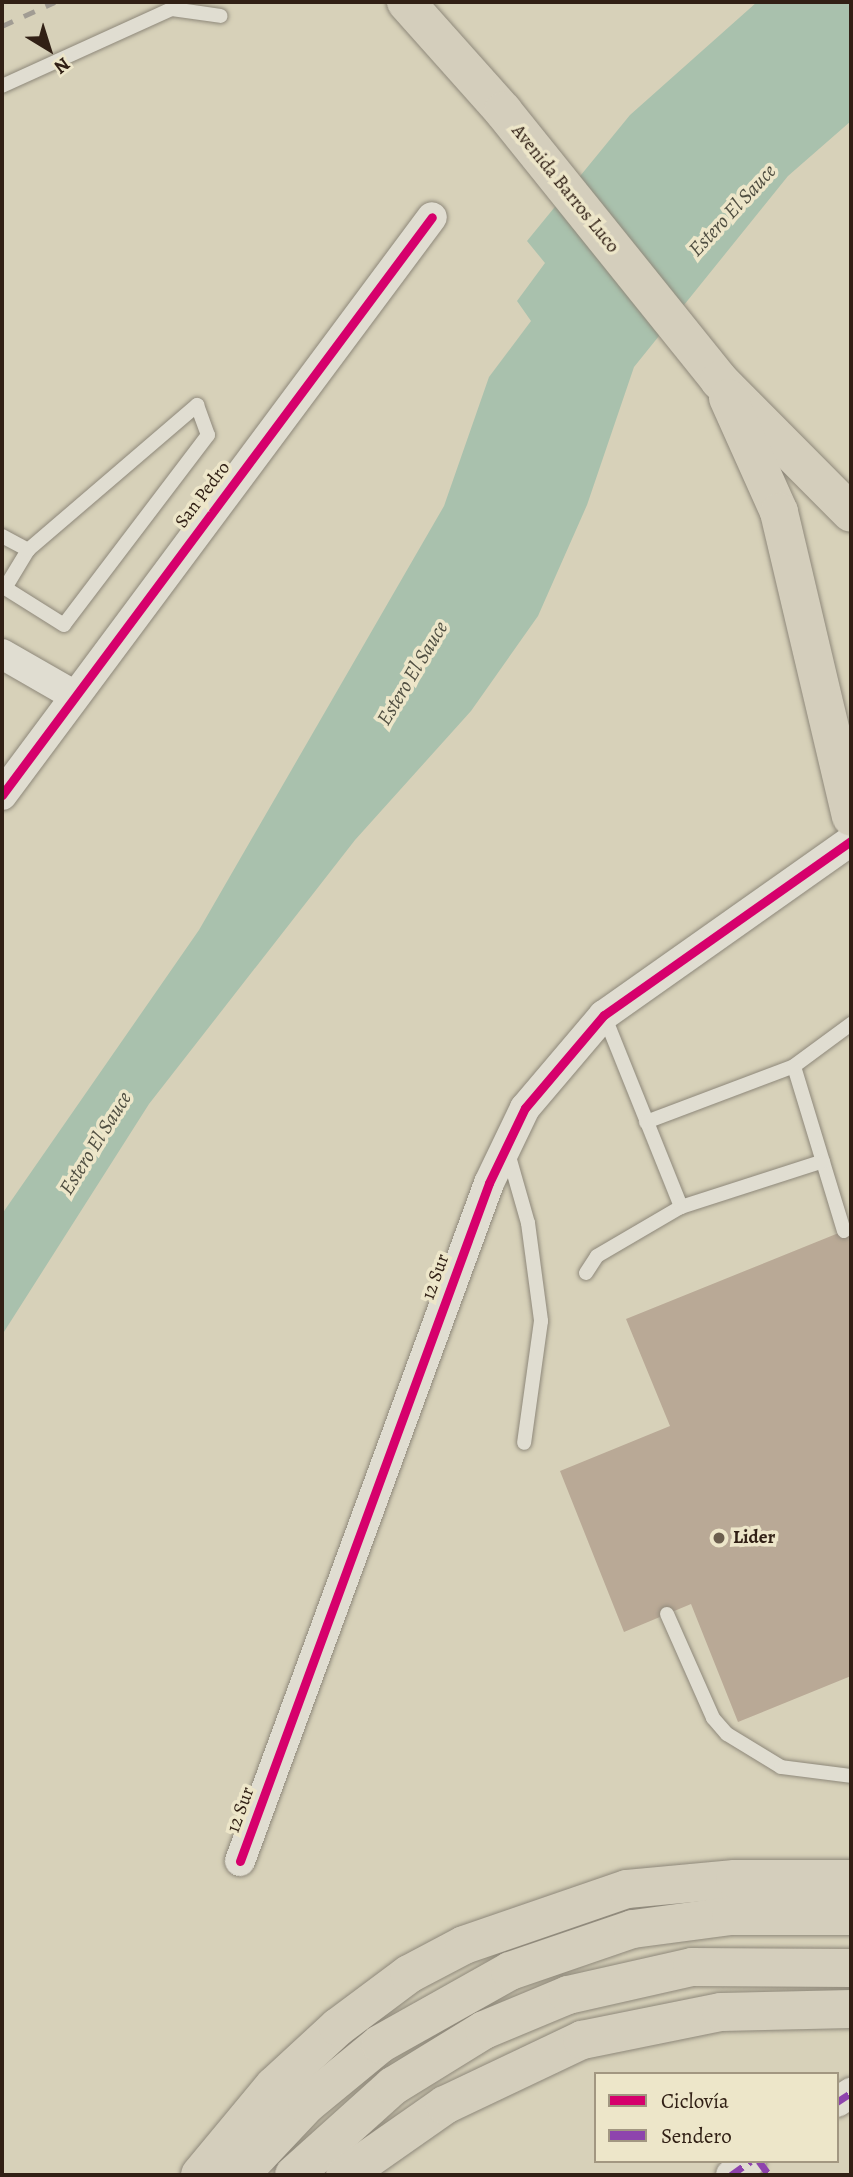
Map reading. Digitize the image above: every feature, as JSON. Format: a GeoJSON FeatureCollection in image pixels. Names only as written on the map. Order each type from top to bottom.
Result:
{"type":"FeatureCollection","features":[{"type":"Feature","properties":{"kind":"main road","name":"Avenida Barros Luco"},"geometry":{"type":"LineString","coordinates":[[406,2],[503,111],[719,380],[851,513]]}},
{"type":"Feature","properties":{"kind":"main road","name":"Avenida Barros Luco"},"geometry":{"type":"LineString","coordinates":[[719,380],[779,512],[851,817]]}},
{"type":"Feature","properties":{"kind":"main road"},"geometry":{"type":"LineString","coordinates":[[200,2175],[274,2086],[338,2027],[409,1974],[464,1945],[627,1889],[735,1879],[851,1879]]}},
{"type":"Feature","properties":{"kind":"main road"},"geometry":{"type":"LineString","coordinates":[[240,2175],[307,2104],[380,2044],[510,1971],[633,1929],[731,1916],[851,1916]]}},
{"type":"Feature","properties":{"kind":"main road"},"geometry":{"type":"LineString","coordinates":[[294,2175],[393,2086],[484,2030],[568,1995],[692,1967],[851,1968]]}},
{"type":"Feature","properties":{"kind":"main road"},"geometry":{"type":"LineString","coordinates":[[345,2175],[444,2105],[582,2040],[689,2015],[851,2009]]}},
{"type":"Feature","properties":{"kind":"street","name":"San Pedro"},"geometry":{"type":"LineString","coordinates":[[2,794],[432,217]]}},
{"type":"Feature","properties":{"kind":"street"},"geometry":{"type":"LineString","coordinates":[[2,654],[75,696]]}},
{"type":"Feature","properties":{"kind":"street","name":"12 Sur"},"geometry":{"type":"LineString","coordinates":[[240,1861],[505,1145],[549,1073],[604,1015],[851,841]]}},
{"type":"Feature","properties":{"kind":"street"},"geometry":{"type":"LineString","coordinates":[[731,2175],[748,2163]]}},
{"type":"Feature","properties":{"kind":"lane"},"geometry":{"type":"LineString","coordinates":[[2,86],[172,9],[221,16]]}},
{"type":"Feature","properties":{"kind":"lane"},"geometry":{"type":"LineString","coordinates":[[197,405],[208,435],[64,625],[5,588],[28,550],[113,477],[197,405]]}},
{"type":"Feature","properties":{"kind":"lane"},"geometry":{"type":"LineString","coordinates":[[2,536],[28,550]]}},
{"type":"Feature","properties":{"kind":"lane"},"geometry":{"type":"LineString","coordinates":[[604,1015],[681,1207]]}},
{"type":"Feature","properties":{"kind":"lane"},"geometry":{"type":"LineString","coordinates":[[646,1122],[794,1066],[851,1024]]}},
{"type":"Feature","properties":{"kind":"lane"},"geometry":{"type":"LineString","coordinates":[[794,1066],[844,1231]]}},
{"type":"Feature","properties":{"kind":"lane"},"geometry":{"type":"LineString","coordinates":[[505,1145],[528,1223],[541,1321],[524,1443]]}},
{"type":"Feature","properties":{"kind":"lane"},"geometry":{"type":"LineString","coordinates":[[586,1273],[597,1256],[681,1207],[823,1161]]}},
{"type":"Feature","properties":{"kind":"lane"},"geometry":{"type":"LineString","coordinates":[[667,1614],[713,1718],[735,1741],[781,1767],[851,1776]]}},
{"type":"Feature","properties":{"kind":"water","name":"Estero El Sauce"},"geometry":{"type":"Polygon","coordinates":[[[757,2],[851,2],[851,121],[788,176],[634,367],[587,505],[538,616],[471,711],[355,840],[149,1104],[2,1335],[2,1214],[199,930],[444,506],[489,377],[531,321],[517,301],[545,263],[527,241],[630,115],[757,2]]]}},
{"type":"Feature","properties":{"kind":"building","name":"Lider"},"geometry":{"type":"Polygon","coordinates":[[[851,1228],[851,1676],[738,1722],[691,1604],[624,1632],[560,1471],[670,1426],[626,1319],[851,1228]]]}},
{"type":"Feature","properties":{"kind":"railway"},"geometry":{"type":"LineString","coordinates":[[2,26],[55,2]]}},
{"type":"Feature","properties":{"kind":"marked path"},"geometry":{"type":"LineString","coordinates":[[839,2101],[851,2093]]}},
{"type":"Feature","properties":{"kind":"marked path"},"geometry":{"type":"LineString","coordinates":[[731,2175],[748,2163]]}},
{"type":"Feature","properties":{"kind":"marked path"},"geometry":{"type":"LineString","coordinates":[[760,2163],[769,2175]]}},
{"type":"Feature","properties":{"kind":"cycle path"},"geometry":{"type":"LineString","coordinates":[[2,795],[432,217]]}},
{"type":"Feature","properties":{"kind":"cycle path"},"geometry":{"type":"LineString","coordinates":[[240,1861],[489,1183],[525,1108],[604,1015],[851,841]]}},
{"type":"Feature","properties":{"kind":"place","name":"Lider"},"geometry":{"type":"Point","coordinates":[719,1538]}}]}
